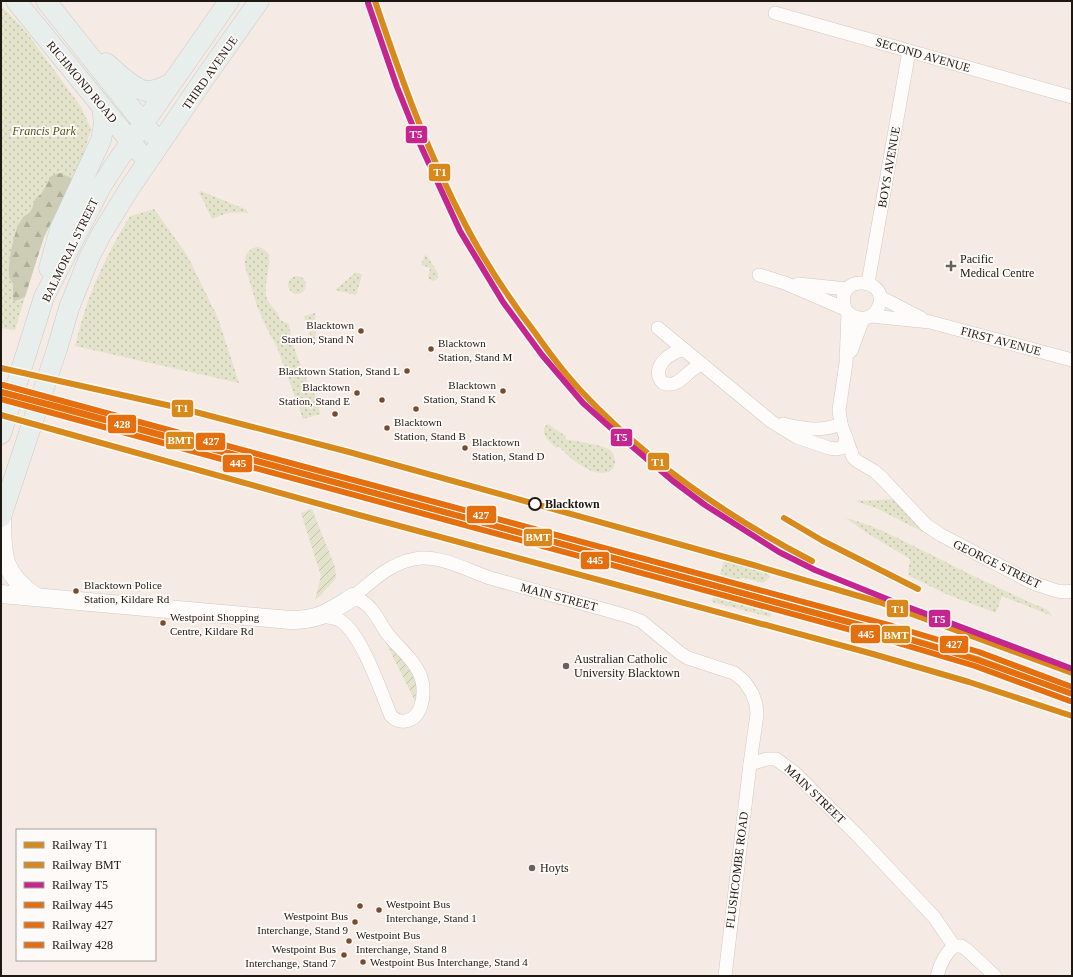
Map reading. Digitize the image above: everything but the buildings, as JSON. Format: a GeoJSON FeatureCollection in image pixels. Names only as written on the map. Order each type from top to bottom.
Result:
{"type":"FeatureCollection","features":[{"type":"Feature","properties":{"kind":"main road","name":"RICHMOND ROAD"},"geometry":{"type":"LineString","coordinates":[[16,1],[102,107],[132,141],[148,163]]}},
{"type":"Feature","properties":{"kind":"main road","name":"RICHMOND ROAD"},"geometry":{"type":"LineString","coordinates":[[46,1],[160,144]]}},
{"type":"Feature","properties":{"kind":"main road"},"geometry":{"type":"LineString","coordinates":[[144,124],[170,84],[229,1]]}},
{"type":"Feature","properties":{"kind":"main road","name":"THIRD AVENUE"},"geometry":{"type":"LineString","coordinates":[[148,163],[206,76],[259,1]]}},
{"type":"Feature","properties":{"kind":"main road"},"geometry":{"type":"LineString","coordinates":[[77,39],[137,87],[145,91],[154,90],[170,84]]}},
{"type":"Feature","properties":{"kind":"main road"},"geometry":{"type":"LineString","coordinates":[[44,297],[49,267],[60,229],[102,138],[104,123],[102,107]]}},
{"type":"Feature","properties":{"kind":"main road","name":"BALMORAL STREET"},"geometry":{"type":"LineString","coordinates":[[1,434],[44,297],[102,185],[144,124]]}},
{"type":"Feature","properties":{"kind":"main road","name":"BALMORAL STREET"},"geometry":{"type":"LineString","coordinates":[[1,516],[57,349],[69,308],[89,258],[102,233],[129,189],[148,163]]}},
{"type":"Feature","properties":{"kind":"street","name":"SECOND AVENUE"},"geometry":{"type":"LineString","coordinates":[[775,13],[1072,97]]}},
{"type":"Feature","properties":{"kind":"street","name":"BOYS AVENUE"},"geometry":{"type":"LineString","coordinates":[[868,283],[909,51]]}},
{"type":"Feature","properties":{"kind":"street"},"geometry":{"type":"LineString","coordinates":[[759,275],[785,283],[847,311],[857,318],[867,317]]}},
{"type":"Feature","properties":{"kind":"street"},"geometry":{"type":"LineString","coordinates":[[785,283],[847,289]]}},
{"type":"Feature","properties":{"kind":"street"},"geometry":{"type":"LineString","coordinates":[[658,328],[772,422],[797,437],[833,449],[844,446],[846,437],[841,424],[839,410],[846,363],[847,311],[843,298],[847,289],[857,283],[868,283],[874,286],[878,291],[880,297],[879,308],[867,317],[846,363]]}},
{"type":"Feature","properties":{"kind":"street","name":"FIRST AVENUE"},"geometry":{"type":"LineString","coordinates":[[880,297],[930,322]]}},
{"type":"Feature","properties":{"kind":"street","name":"FIRST AVENUE"},"geometry":{"type":"LineString","coordinates":[[867,317],[930,322],[1072,360]]}},
{"type":"Feature","properties":{"kind":"street"},"geometry":{"type":"LineString","coordinates":[[684,350],[675,351],[667,356],[662,362],[658,376],[663,383],[671,385],[676,384],[693,368],[702,364]]}},
{"type":"Feature","properties":{"kind":"street"},"geometry":{"type":"LineString","coordinates":[[772,422],[819,430],[841,424]]}},
{"type":"Feature","properties":{"kind":"street","name":"GEORGE STREET"},"geometry":{"type":"LineString","coordinates":[[846,437],[851,452],[857,461],[881,477],[926,525],[941,535],[1033,583],[1057,591],[1072,591]]}},
{"type":"Feature","properties":{"kind":"street"},"geometry":{"type":"LineString","coordinates":[[1,516],[4,562],[10,575],[21,588],[37,597]]}},
{"type":"Feature","properties":{"kind":"street","name":"MAIN STREET"},"geometry":{"type":"LineString","coordinates":[[354,597],[382,573],[393,566],[415,559],[435,559],[487,577],[627,616],[641,622],[655,631],[680,653],[698,662],[734,673],[744,681],[752,693],[756,704],[757,714],[750,764],[767,759],[776,759],[795,773],[861,839],[934,917],[954,946]]}},
{"type":"Feature","properties":{"kind":"street"},"geometry":{"type":"LineString","coordinates":[[1,594],[290,620],[306,620],[320,616],[354,597],[366,603],[371,608],[387,633],[412,662],[419,674],[422,686],[420,706],[417,715],[413,719],[401,722],[395,720],[391,716],[373,672],[353,634],[342,621],[335,618],[320,616]]}},
{"type":"Feature","properties":{"kind":"street","name":"FLUSHCOMBE ROAD"},"geometry":{"type":"LineString","coordinates":[[725,976],[750,764]]}},
{"type":"Feature","properties":{"kind":"street"},"geometry":{"type":"LineString","coordinates":[[937,976],[940,966],[947,953],[954,946],[961,946],[966,949],[995,976]]}},
{"type":"Feature","properties":{"kind":"green space","name":"Francis Park"},"geometry":{"type":"Polygon","coordinates":[[[1,6],[24,29],[81,107],[91,129],[84,153],[64,198],[44,237],[15,330],[1,328],[1,6]]]}},
{"type":"Feature","properties":{"kind":"green space"},"geometry":{"type":"Polygon","coordinates":[[[60,173],[73,179],[44,237],[25,297],[15,301],[13,300],[13,284],[9,277],[9,267],[11,250],[17,227],[23,217],[32,209],[35,199],[42,193],[51,176],[60,173]]]}},
{"type":"Feature","properties":{"kind":"green space"},"geometry":{"type":"Polygon","coordinates":[[[201,191],[247,210],[248,213],[230,213],[212,219],[199,192],[201,191]]]}},
{"type":"Feature","properties":{"kind":"green space"},"geometry":{"type":"Polygon","coordinates":[[[154,209],[187,255],[218,318],[239,383],[75,346],[91,292],[106,259],[130,216],[154,209]]]}},
{"type":"Feature","properties":{"kind":"green space"},"geometry":{"type":"Polygon","coordinates":[[[257,247],[262,248],[269,254],[266,290],[267,299],[278,313],[280,320],[289,324],[297,355],[316,398],[320,414],[303,419],[277,347],[257,306],[245,263],[247,254],[257,247]]]}},
{"type":"Feature","properties":{"kind":"green space"},"geometry":{"type":"Polygon","coordinates":[[[425,255],[438,273],[436,280],[432,281],[428,278],[430,268],[421,265],[425,255]]]}},
{"type":"Feature","properties":{"kind":"green space"},"geometry":{"type":"Polygon","coordinates":[[[355,273],[362,275],[356,295],[335,290],[355,273]]]}},
{"type":"Feature","properties":{"kind":"green space"},"geometry":{"type":"Polygon","coordinates":[[[297,276],[303,279],[306,285],[303,291],[297,294],[291,291],[288,285],[291,279],[297,276]]]}},
{"type":"Feature","properties":{"kind":"green space"},"geometry":{"type":"Polygon","coordinates":[[[315,313],[316,332],[315,339],[313,340],[304,316],[315,313]]]}},
{"type":"Feature","properties":{"kind":"green space"},"geometry":{"type":"Polygon","coordinates":[[[548,424],[566,435],[565,439],[608,449],[614,456],[614,467],[608,472],[603,473],[590,470],[578,464],[558,446],[556,448],[548,440],[544,430],[548,424]]]}},
{"type":"Feature","properties":{"kind":"green space"},"geometry":{"type":"Polygon","coordinates":[[[898,499],[970,556],[876,508],[855,501],[898,499]]]}},
{"type":"Feature","properties":{"kind":"green space"},"geometry":{"type":"Polygon","coordinates":[[[312,509],[335,567],[336,578],[315,600],[321,576],[301,513],[312,509]]]}},
{"type":"Feature","properties":{"kind":"green space"},"geometry":{"type":"Polygon","coordinates":[[[846,518],[858,521],[893,536],[1006,592],[1048,610],[1052,616],[1002,596],[996,613],[946,594],[908,575],[910,559],[867,533],[846,518]]]}},
{"type":"Feature","properties":{"kind":"green space"},"geometry":{"type":"Polygon","coordinates":[[[724,560],[769,574],[770,577],[763,583],[745,578],[736,579],[720,575],[724,560]]]}},
{"type":"Feature","properties":{"kind":"green space"},"geometry":{"type":"Polygon","coordinates":[[[714,594],[772,611],[770,617],[712,602],[714,594]]]}},
{"type":"Feature","properties":{"kind":"green space"},"geometry":{"type":"Polygon","coordinates":[[[375,621],[414,676],[417,685],[415,701],[375,621]]]}},
{"type":"Feature","properties":{"kind":"rail line","name":"T1"},"geometry":{"type":"LineString","coordinates":[[375,1],[416,115],[452,199],[499,282],[558,364],[582,392],[607,417],[661,464],[690,486],[750,526],[812,561]]}},
{"type":"Feature","properties":{"kind":"rail line","name":"T5"},"geometry":{"type":"LineString","coordinates":[[368,3],[397,87],[420,144],[460,231],[503,302],[542,355],[583,403],[673,481],[705,505],[779,552],[815,570],[897,603],[1070,668]]}},
{"type":"Feature","properties":{"kind":"rail line","name":"T1"},"geometry":{"type":"LineString","coordinates":[[1,368],[180,408],[349,452],[750,564],[879,602],[1072,673]]}},
{"type":"Feature","properties":{"kind":"rail line","name":"427"},"geometry":{"type":"LineString","coordinates":[[3,385],[892,626],[979,652],[1072,687]]}},
{"type":"Feature","properties":{"kind":"rail line","name":"BMT"},"geometry":{"type":"LineString","coordinates":[[1,392],[890,633],[977,659],[1072,694]]}},
{"type":"Feature","properties":{"kind":"rail line","name":"428"},"geometry":{"type":"LineString","coordinates":[[1,392],[881,631],[977,660],[1070,693]]}},
{"type":"Feature","properties":{"kind":"rail line","name":"445"},"geometry":{"type":"LineString","coordinates":[[1,399],[888,640],[975,666],[1070,701]]}},
{"type":"Feature","properties":{"kind":"rail line","name":"T1"},"geometry":{"type":"LineString","coordinates":[[1,415],[359,515],[873,654],[969,682],[1072,716]]}},
{"type":"Feature","properties":{"kind":"rail line","name":"T1"},"geometry":{"type":"LineString","coordinates":[[784,518],[823,541],[918,589]]}},
{"type":"Feature","properties":{"kind":"place","name":"Pacific Medical Centre"},"geometry":{"type":"Point","coordinates":[951,266]}},
{"type":"Feature","properties":{"kind":"place","name":"Blacktown Station, Stand N"},"geometry":{"type":"Point","coordinates":[361,331]}},
{"type":"Feature","properties":{"kind":"place","name":"Blacktown Station, Stand M"},"geometry":{"type":"Point","coordinates":[431,349]}},
{"type":"Feature","properties":{"kind":"place","name":"Blacktown Station, Stand L"},"geometry":{"type":"Point","coordinates":[407,371]}},
{"type":"Feature","properties":{"kind":"place","name":"Blacktown Station, Stand K"},"geometry":{"type":"Point","coordinates":[503,391]}},
{"type":"Feature","properties":{"kind":"place","name":"Blacktown Station, Stand E"},"geometry":{"type":"Point","coordinates":[357,393]}},
{"type":"Feature","properties":{"kind":"place","name":"Blacktown Station, Stand B"},"geometry":{"type":"Point","coordinates":[387,428]}},
{"type":"Feature","properties":{"kind":"place","name":"Blacktown Station, Stand D"},"geometry":{"type":"Point","coordinates":[465,448]}},
{"type":"Feature","properties":{"kind":"place","name":"Blacktown"},"geometry":{"type":"Point","coordinates":[535,504]}},
{"type":"Feature","properties":{"kind":"place","name":"Blacktown Police Station, Kildare Rd"},"geometry":{"type":"Point","coordinates":[76,591]}},
{"type":"Feature","properties":{"kind":"place","name":"Westpoint Shopping Centre, Kildare Rd"},"geometry":{"type":"Point","coordinates":[163,623]}},
{"type":"Feature","properties":{"kind":"place","name":"Australian Catholic University Blacktown"},"geometry":{"type":"Point","coordinates":[566,666]}},
{"type":"Feature","properties":{"kind":"place","name":"Hoyts"},"geometry":{"type":"Point","coordinates":[532,868]}},
{"type":"Feature","properties":{"kind":"place","name":"Westpoint Bus Interchange, Stand 1"},"geometry":{"type":"Point","coordinates":[379,910]}},
{"type":"Feature","properties":{"kind":"place","name":"Westpoint Bus Interchange, Stand 9"},"geometry":{"type":"Point","coordinates":[355,922]}},
{"type":"Feature","properties":{"kind":"place","name":"Westpoint Bus Interchange, Stand 8"},"geometry":{"type":"Point","coordinates":[349,941]}},
{"type":"Feature","properties":{"kind":"place","name":"Westpoint Bus Interchange, Stand 7"},"geometry":{"type":"Point","coordinates":[344,955]}},
{"type":"Feature","properties":{"kind":"place","name":"Westpoint Bus Interchange, Stand 4"},"geometry":{"type":"Point","coordinates":[363,962]}}]}
